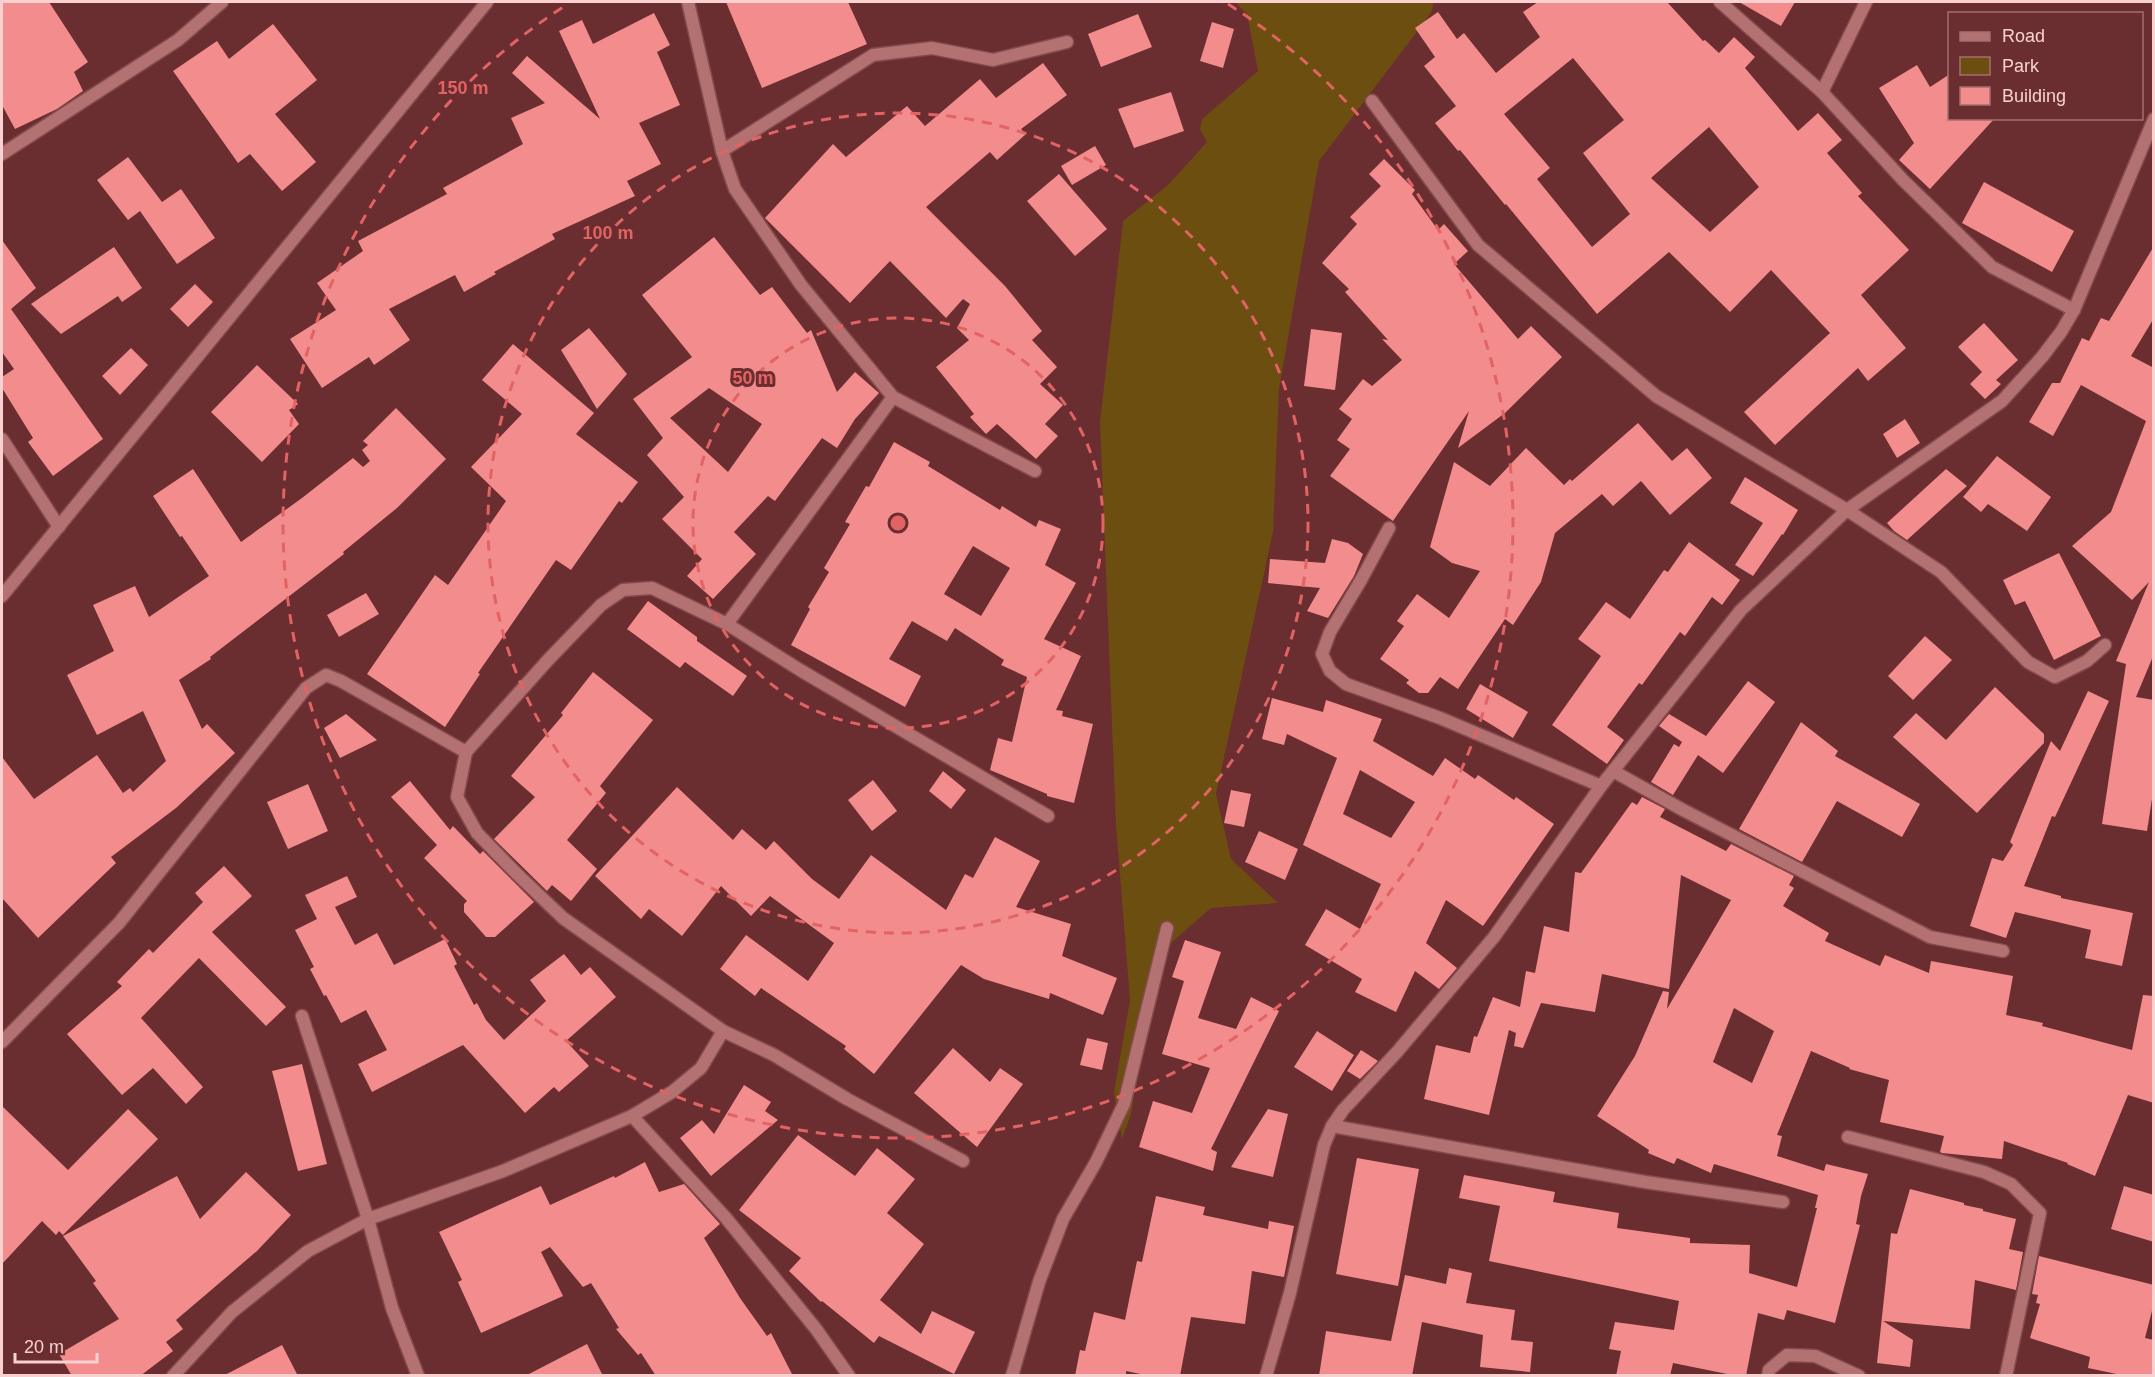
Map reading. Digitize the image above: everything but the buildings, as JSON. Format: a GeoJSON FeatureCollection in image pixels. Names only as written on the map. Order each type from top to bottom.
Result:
{"type":"FeatureCollection","features":[{"type":"Feature","properties":{"kind":"street"},"geometry":{"type":"LineString","coordinates":[[2,154],[178,40],[222,2]]}},
{"type":"Feature","properties":{"kind":"street"},"geometry":{"type":"LineString","coordinates":[[2,596],[487,2]]}},
{"type":"Feature","properties":{"kind":"street"},"geometry":{"type":"LineString","coordinates":[[688,2],[722,151],[735,189],[794,275],[893,397],[1035,471]]}},
{"type":"Feature","properties":{"kind":"street"},"geometry":{"type":"LineString","coordinates":[[1720,2],[1822,92],[1903,180],[1992,267],[2074,310]]}},
{"type":"Feature","properties":{"kind":"street"},"geometry":{"type":"LineString","coordinates":[[1822,92],[1866,2]]}},
{"type":"Feature","properties":{"kind":"street"},"geometry":{"type":"LineString","coordinates":[[722,151],[873,55],[932,48],[993,60],[1067,42]]}},
{"type":"Feature","properties":{"kind":"street"},"geometry":{"type":"LineString","coordinates":[[1372,101],[1478,245],[1656,396],[1847,510],[1941,572],[2028,662],[2055,677],[2087,661],[2105,645]]}},
{"type":"Feature","properties":{"kind":"street"},"geometry":{"type":"LineString","coordinates":[[1266,1376],[1290,1293],[1324,1145],[1332,1126],[1343,1110],[1397,1052],[1494,937],[1601,786],[1741,610],[1847,510],[2002,401],[2042,357],[2074,310],[2154,119]]}},
{"type":"Feature","properties":{"kind":"street"},"geometry":{"type":"LineString","coordinates":[[727,624],[893,397]]}},
{"type":"Feature","properties":{"kind":"street"},"geometry":{"type":"LineString","coordinates":[[2,439],[59,527]]}},
{"type":"Feature","properties":{"kind":"street"},"geometry":{"type":"LineString","coordinates":[[1389,528],[1330,632],[1322,654],[1330,671],[1346,684],[1440,718],[1601,786]]}},
{"type":"Feature","properties":{"kind":"street"},"geometry":{"type":"LineString","coordinates":[[963,1161],[847,1099],[774,1055],[723,1030],[563,918],[477,833],[457,797],[466,752],[548,660],[594,613],[623,590],[652,588],[727,624],[800,670],[1048,816]]}},
{"type":"Feature","properties":{"kind":"street"},"geometry":{"type":"LineString","coordinates":[[2,1042],[119,923],[306,688],[326,675],[341,681],[466,752]]}},
{"type":"Feature","properties":{"kind":"street"},"geometry":{"type":"LineString","coordinates":[[1613,771],[1683,810],[1930,937],[2003,951]]}},
{"type":"Feature","properties":{"kind":"street"},"geometry":{"type":"LineString","coordinates":[[1012,1376],[1039,1282],[1063,1219],[1096,1162],[1124,1104],[1167,928]]}},
{"type":"Feature","properties":{"kind":"street"},"geometry":{"type":"LineString","coordinates":[[302,1016],[368,1219],[392,1308],[418,1376]]}},
{"type":"Feature","properties":{"kind":"street"},"geometry":{"type":"LineString","coordinates":[[173,1376],[232,1312],[308,1251],[368,1219],[503,1171],[632,1116],[672,1092],[701,1068],[723,1030]]}},
{"type":"Feature","properties":{"kind":"street"},"geometry":{"type":"LineString","coordinates":[[632,1116],[726,1218],[816,1329],[849,1376]]}},
{"type":"Feature","properties":{"kind":"street"},"geometry":{"type":"LineString","coordinates":[[1332,1126],[1646,1182],[1783,1202]]}},
{"type":"Feature","properties":{"kind":"street"},"geometry":{"type":"LineString","coordinates":[[1848,1137],[1984,1172],[2011,1184],[2040,1213],[2006,1376]]}},
{"type":"Feature","properties":{"kind":"street"},"geometry":{"type":"LineString","coordinates":[[1768,1376],[1769,1370],[1787,1355],[1815,1356],[1858,1376]]}},
{"type":"Feature","properties":{"kind":"green space"},"geometry":{"type":"Polygon","coordinates":[[[1235,2],[1434,2],[1431,13],[1319,161],[1279,389],[1273,532],[1216,794],[1231,859],[1278,903],[1211,908],[1157,955],[1131,1114],[1122,1139],[1114,1092],[1130,1000],[1116,825],[1100,422],[1123,221],[1168,185],[1207,142],[1200,129],[1202,119],[1258,71],[1247,14],[1235,2]]]}}]}
